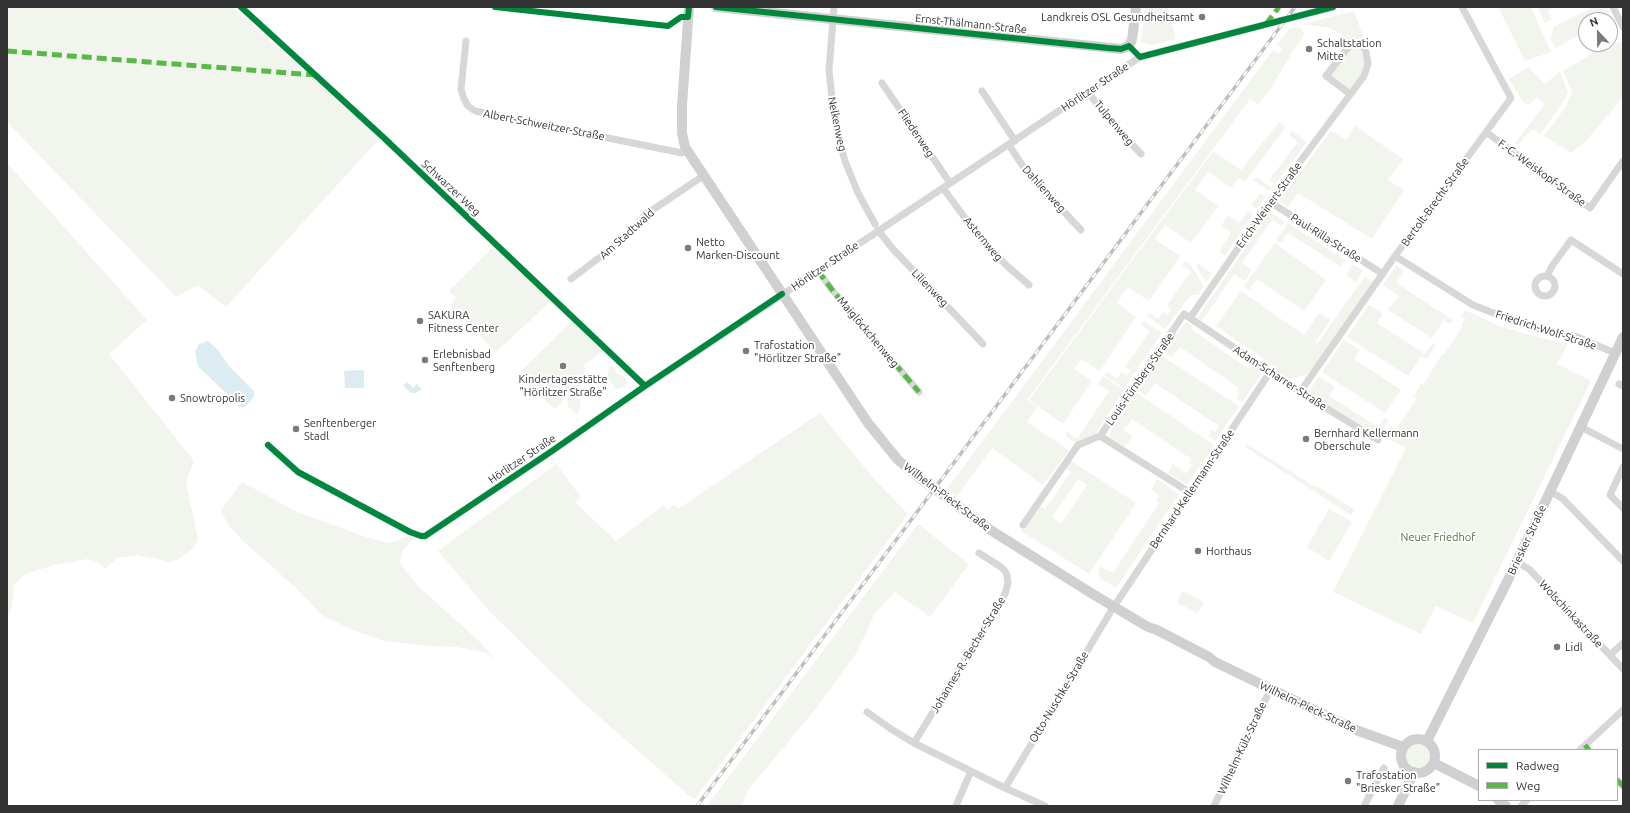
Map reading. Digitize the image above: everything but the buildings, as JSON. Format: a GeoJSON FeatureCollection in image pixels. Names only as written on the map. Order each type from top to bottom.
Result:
{"type":"FeatureCollection","features":[{"type":"Feature","properties":{"kind":"main road","name":"Wilhelm-Pieck-Straße"},"geometry":{"type":"LineString","coordinates":[[689,7],[683,83],[683,141],[710,186],[868,423],[898,460],[951,502],[992,531],[1148,627],[1157,630],[1210,657],[1215,662],[1270,690],[1356,730],[1403,747]]}},
{"type":"Feature","properties":{"kind":"main road","name":"Ernst-Thälmann-Straße"},"geometry":{"type":"LineString","coordinates":[[716,7],[1121,49],[1129,46],[1132,40],[1136,7]]}},
{"type":"Feature","properties":{"kind":"main road","name":"Briesker Straße"},"geometry":{"type":"LineString","coordinates":[[1427,741],[1517,562],[1623,337]]}},
{"type":"Feature","properties":{"kind":"main road"},"geometry":{"type":"LineString","coordinates":[[1415,739],[1427,741],[1434,751],[1434,763],[1427,770],[1422,772],[1414,772],[1407,768],[1403,763],[1401,752],[1403,747],[1407,742],[1415,739]]}},
{"type":"Feature","properties":{"kind":"main road"},"geometry":{"type":"LineString","coordinates":[[1434,763],[1478,785]]}},
{"type":"Feature","properties":{"kind":"main road"},"geometry":{"type":"LineString","coordinates":[[1398,806],[1414,772]]}},
{"type":"Feature","properties":{"kind":"street","name":"Schwarzer Weg"},"geometry":{"type":"LineString","coordinates":[[241,7],[383,137],[645,386]]}},
{"type":"Feature","properties":{"kind":"street","name":"Nelkenweg"},"geometry":{"type":"LineString","coordinates":[[834,7],[829,70],[830,89],[839,140],[845,161],[858,193],[877,227]]}},
{"type":"Feature","properties":{"kind":"street","name":"Hörlitzer Straße"},"geometry":{"type":"LineString","coordinates":[[268,445],[298,472],[410,532],[425,536],[552,451],[645,386],[818,271],[877,227],[1012,143],[1140,57],[1333,7]]}},
{"type":"Feature","properties":{"kind":"street","name":"Bertolt-Brecht-Straße"},"geometry":{"type":"LineString","coordinates":[[1300,392],[1395,256],[1511,98],[1462,7]]}},
{"type":"Feature","properties":{"kind":"street"},"geometry":{"type":"LineString","coordinates":[[1613,7],[1623,27]]}},
{"type":"Feature","properties":{"kind":"street","name":"Albert-Schweitzer-Straße"},"geometry":{"type":"LineString","coordinates":[[466,41],[461,88],[464,99],[468,106],[474,111],[682,153],[688,151]]}},
{"type":"Feature","properties":{"kind":"street","name":"Erich-Weinert-Straße"},"geometry":{"type":"LineString","coordinates":[[1187,316],[1364,76],[1368,64],[1364,47],[1356,43],[1350,45],[1326,76],[1350,94]]}},
{"type":"Feature","properties":{"kind":"street","name":"Fliederweg"},"geometry":{"type":"LineString","coordinates":[[882,83],[946,185]]}},
{"type":"Feature","properties":{"kind":"street","name":"Dahlienweg"},"geometry":{"type":"LineString","coordinates":[[982,92],[1012,143],[1026,171],[1081,230]]}},
{"type":"Feature","properties":{"kind":"street","name":"Tulpenweg"},"geometry":{"type":"LineString","coordinates":[[1088,92],[1111,122],[1141,154]]}},
{"type":"Feature","properties":{"kind":"street","name":"F.-C.-Weiskopf-Straße"},"geometry":{"type":"LineString","coordinates":[[1486,132],[1590,208],[1623,161]]}},
{"type":"Feature","properties":{"kind":"street","name":"Am Stadtwald"},"geometry":{"type":"LineString","coordinates":[[571,279],[624,239],[645,215],[704,176]]}},
{"type":"Feature","properties":{"kind":"street","name":"Asternweg"},"geometry":{"type":"LineString","coordinates":[[946,185],[970,225],[1006,265],[1029,285]]}},
{"type":"Feature","properties":{"kind":"street","name":"Paul-Rilla-Straße"},"geometry":{"type":"LineString","coordinates":[[1270,202],[1383,274]]}},
{"type":"Feature","properties":{"kind":"street","name":"Lilienweg"},"geometry":{"type":"LineString","coordinates":[[877,227],[892,248],[983,344]]}},
{"type":"Feature","properties":{"kind":"street"},"geometry":{"type":"LineString","coordinates":[[1547,276],[1552,266],[1571,240],[1623,274]]}},
{"type":"Feature","properties":{"kind":"street","name":"Friedrich-Wolf-Straße"},"geometry":{"type":"LineString","coordinates":[[1395,256],[1473,305],[1529,327],[1577,337],[1616,353]]}},
{"type":"Feature","properties":{"kind":"street","name":"Maiglöckchenweg"},"geometry":{"type":"LineString","coordinates":[[818,271],[833,291],[919,392]]}},
{"type":"Feature","properties":{"kind":"street","name":"Adam-Scharrer-Straße"},"geometry":{"type":"LineString","coordinates":[[1187,316],[1300,392],[1378,440]]}},
{"type":"Feature","properties":{"kind":"street","name":"Louis-Fürnberg-Straße"},"geometry":{"type":"LineString","coordinates":[[1187,316],[1100,436],[1189,492]]}},
{"type":"Feature","properties":{"kind":"street","name":"Bernhard-Kellermann-Straße"},"geometry":{"type":"LineString","coordinates":[[1114,607],[1270,372]]}},
{"type":"Feature","properties":{"kind":"street"},"geometry":{"type":"LineString","coordinates":[[1581,427],[1623,449]]}},
{"type":"Feature","properties":{"kind":"street"},"geometry":{"type":"LineString","coordinates":[[1023,525],[1078,445],[1100,436]]}},
{"type":"Feature","properties":{"kind":"street"},"geometry":{"type":"LineString","coordinates":[[1623,467],[1610,495],[1623,508]]}},
{"type":"Feature","properties":{"kind":"street"},"geometry":{"type":"LineString","coordinates":[[1550,491],[1564,499],[1623,561]]}},
{"type":"Feature","properties":{"kind":"street","name":"Johannes-R.-Becher-Straße"},"geometry":{"type":"LineString","coordinates":[[914,742],[1005,594],[1008,583],[1007,575],[1001,567],[979,553]]}},
{"type":"Feature","properties":{"kind":"street","name":"Wolschinkastraße"},"geometry":{"type":"LineString","coordinates":[[1517,562],[1529,569],[1623,669]]}},
{"type":"Feature","properties":{"kind":"street","name":"Otto-Nuschke-Straße"},"geometry":{"type":"LineString","coordinates":[[1005,788],[1114,607]]}},
{"type":"Feature","properties":{"kind":"street"},"geometry":{"type":"LineString","coordinates":[[1610,655],[1623,643]]}},
{"type":"Feature","properties":{"kind":"street","name":"Wilhelm-Külz-Straße"},"geometry":{"type":"LineString","coordinates":[[1214,806],[1270,690]]}},
{"type":"Feature","properties":{"kind":"street"},"geometry":{"type":"LineString","coordinates":[[1584,748],[1623,710]]}},
{"type":"Feature","properties":{"kind":"street"},"geometry":{"type":"LineString","coordinates":[[867,712],[891,729],[914,742],[1005,788],[1045,806]]}},
{"type":"Feature","properties":{"kind":"street"},"geometry":{"type":"LineString","coordinates":[[1364,806],[1384,768]]}},
{"type":"Feature","properties":{"kind":"street"},"geometry":{"type":"LineString","coordinates":[[956,806],[971,771]]}},
{"type":"Feature","properties":{"kind":"green space"},"geometry":{"type":"Polygon","coordinates":[[[7,7],[232,7],[380,138],[226,307],[198,285],[176,297],[7,122],[7,7]]]}},
{"type":"Feature","properties":{"kind":"green space"},"geometry":{"type":"Polygon","coordinates":[[[1145,7],[1169,7],[1168,9],[1176,39],[1153,45],[1141,42],[1145,7]]]}},
{"type":"Feature","properties":{"kind":"green space"},"geometry":{"type":"Polygon","coordinates":[[[1498,7],[1531,7],[1551,52],[1525,61],[1498,7]]]}},
{"type":"Feature","properties":{"kind":"green space"},"geometry":{"type":"Polygon","coordinates":[[[1538,7],[1556,7],[1548,10],[1551,20],[1545,23],[1538,7]]]}},
{"type":"Feature","properties":{"kind":"green space"},"geometry":{"type":"Polygon","coordinates":[[[1594,7],[1607,7],[1609,12],[1584,12],[1594,7]]]}},
{"type":"Feature","properties":{"kind":"green space"},"geometry":{"type":"Polygon","coordinates":[[[1354,11],[1365,42],[1354,39],[1351,41],[1331,28],[1303,24],[1354,11]]]}},
{"type":"Feature","properties":{"kind":"green space"},"geometry":{"type":"Polygon","coordinates":[[[1578,15],[1578,36],[1556,48],[1550,39],[1554,27],[1578,15]]]}},
{"type":"Feature","properties":{"kind":"green space"},"geometry":{"type":"Polygon","coordinates":[[[1293,27],[1300,27],[1304,33],[1302,39],[1271,88],[1258,104],[1250,99],[1027,400],[1037,407],[1027,422],[1069,450],[1043,485],[992,448],[957,496],[947,489],[1273,50],[1279,54],[1282,48],[1277,44],[1289,29],[1293,27]]]}},
{"type":"Feature","properties":{"kind":"green space"},"geometry":{"type":"Polygon","coordinates":[[[1620,41],[1623,46],[1623,97],[1585,142],[1571,153],[1544,136],[1565,108],[1572,92],[1563,71],[1595,52],[1618,52],[1618,42],[1620,41]]]}},
{"type":"Feature","properties":{"kind":"green space"},"geometry":{"type":"Polygon","coordinates":[[[1352,46],[1361,48],[1365,62],[1364,70],[1349,90],[1329,75],[1352,46]]]}},
{"type":"Feature","properties":{"kind":"green space"},"geometry":{"type":"Polygon","coordinates":[[[1528,67],[1545,84],[1560,71],[1568,93],[1560,107],[1540,134],[1532,129],[1518,145],[1515,143],[1545,104],[1537,97],[1529,105],[1523,102],[1509,79],[1528,67]]]}},
{"type":"Feature","properties":{"kind":"green space"},"geometry":{"type":"Polygon","coordinates":[[[1279,122],[1286,127],[1245,182],[1239,178],[1231,188],[1208,172],[1195,190],[1218,206],[1191,243],[1165,225],[1155,239],[1180,256],[1149,301],[1128,287],[1117,303],[1136,317],[1100,371],[1081,359],[1074,369],[1092,381],[1063,424],[1029,400],[1213,151],[1241,170],[1279,122]]]}},
{"type":"Feature","properties":{"kind":"green space"},"geometry":{"type":"Polygon","coordinates":[[[1355,126],[1403,159],[1388,180],[1404,190],[1372,239],[1298,193],[1288,207],[1279,201],[1331,131],[1346,140],[1355,126]]]}},
{"type":"Feature","properties":{"kind":"green space"},"geometry":{"type":"Polygon","coordinates":[[[1292,131],[1307,142],[1275,184],[1269,180],[1298,142],[1289,135],[1292,131]]]}},
{"type":"Feature","properties":{"kind":"green space"},"geometry":{"type":"Polygon","coordinates":[[[7,163],[147,320],[109,354],[194,461],[186,482],[198,540],[192,549],[179,559],[171,562],[137,555],[117,558],[105,569],[98,562],[88,559],[54,565],[25,574],[14,585],[12,607],[7,618],[7,163]]]}},
{"type":"Feature","properties":{"kind":"green space"},"geometry":{"type":"Polygon","coordinates":[[[1254,178],[1258,178],[1272,188],[1269,191],[1253,180],[1254,178]]]}},
{"type":"Feature","properties":{"kind":"green space"},"geometry":{"type":"Polygon","coordinates":[[[1260,193],[1265,197],[1257,209],[1251,205],[1260,193]]]}},
{"type":"Feature","properties":{"kind":"green space"},"geometry":{"type":"Polygon","coordinates":[[[1248,211],[1253,214],[1225,256],[1219,252],[1231,233],[1221,226],[1228,215],[1239,223],[1248,211]]]}},
{"type":"Feature","properties":{"kind":"green space"},"geometry":{"type":"Polygon","coordinates":[[[1270,212],[1285,222],[1282,226],[1272,220],[1242,263],[1252,270],[1245,281],[1234,274],[1202,321],[1197,318],[1270,212]]]}},
{"type":"Feature","properties":{"kind":"green space"},"geometry":{"type":"Polygon","coordinates":[[[1288,223],[1345,260],[1340,266],[1288,233],[1281,243],[1276,240],[1288,223]]]}},
{"type":"Feature","properties":{"kind":"green space"},"geometry":{"type":"Polygon","coordinates":[[[1275,243],[1326,280],[1304,311],[1257,279],[1249,290],[1244,286],[1275,243]]]}},
{"type":"Feature","properties":{"kind":"green space"},"geometry":{"type":"Polygon","coordinates":[[[494,246],[551,301],[496,352],[450,306],[456,298],[449,291],[494,246]]]}},
{"type":"Feature","properties":{"kind":"green space"},"geometry":{"type":"Polygon","coordinates":[[[1185,261],[1191,265],[1204,287],[1198,295],[1192,295],[1187,300],[1165,329],[1147,316],[1149,313],[1158,319],[1163,312],[1167,315],[1171,310],[1167,306],[1191,271],[1182,265],[1185,261]]]}},
{"type":"Feature","properties":{"kind":"green space"},"geometry":{"type":"Polygon","coordinates":[[[1197,263],[1212,273],[1206,282],[1197,268],[1197,263]]]}},
{"type":"Feature","properties":{"kind":"green space"},"geometry":{"type":"Polygon","coordinates":[[[1353,264],[1363,271],[1356,282],[1346,275],[1353,264]]]}},
{"type":"Feature","properties":{"kind":"green space"},"geometry":{"type":"Polygon","coordinates":[[[1396,265],[1404,271],[1396,283],[1453,320],[1450,324],[1444,320],[1432,338],[1388,310],[1399,296],[1383,285],[1396,265]]]}},
{"type":"Feature","properties":{"kind":"green space"},"geometry":{"type":"Polygon","coordinates":[[[1365,276],[1373,282],[1313,368],[1306,374],[1297,378],[1289,378],[1279,374],[1275,371],[1277,368],[1216,326],[1241,291],[1304,335],[1319,313],[1331,320],[1315,342],[1317,344],[1365,276]]]}},
{"type":"Feature","properties":{"kind":"green space"},"geometry":{"type":"Polygon","coordinates":[[[1369,305],[1383,314],[1377,323],[1425,354],[1433,343],[1436,345],[1427,359],[1421,356],[1408,376],[1347,337],[1369,305]]]}},
{"type":"Feature","properties":{"kind":"green space","name":"Neuer Friedhof"},"geometry":{"type":"Polygon","coordinates":[[[1465,310],[1499,326],[1568,344],[1557,364],[1591,381],[1473,623],[1436,606],[1421,634],[1333,592],[1406,448],[1383,436],[1390,426],[1396,429],[1417,398],[1414,396],[1421,384],[1423,385],[1442,354],[1444,355],[1463,326],[1461,325],[1465,319],[1461,316],[1465,310]]]}},
{"type":"Feature","properties":{"kind":"green space"},"geometry":{"type":"Polygon","coordinates":[[[572,321],[603,351],[584,365],[585,383],[565,395],[561,404],[555,409],[516,376],[572,321]]]}},
{"type":"Feature","properties":{"kind":"green space"},"geometry":{"type":"Polygon","coordinates":[[[1144,321],[1162,333],[1124,388],[1104,375],[1107,372],[1117,379],[1122,372],[1127,375],[1131,370],[1125,367],[1150,331],[1141,325],[1144,321]]]}},
{"type":"Feature","properties":{"kind":"green space"},"geometry":{"type":"Polygon","coordinates":[[[1186,322],[1192,326],[1191,329],[1249,369],[1253,364],[1261,370],[1262,373],[1242,402],[1236,398],[1239,393],[1237,391],[1239,388],[1180,347],[1172,357],[1164,352],[1186,322]]]}},
{"type":"Feature","properties":{"kind":"green space"},"geometry":{"type":"Polygon","coordinates":[[[1344,340],[1360,350],[1354,359],[1401,390],[1385,413],[1322,372],[1344,340]]]}},
{"type":"Feature","properties":{"kind":"green space"},"geometry":{"type":"Polygon","coordinates":[[[1162,356],[1239,406],[1215,441],[1208,436],[1212,430],[1215,432],[1219,426],[1155,383],[1146,396],[1139,391],[1162,356]]]}},
{"type":"Feature","properties":{"kind":"green space"},"geometry":{"type":"Polygon","coordinates":[[[613,366],[617,374],[626,378],[627,384],[623,388],[616,389],[607,377],[610,367],[613,366]]]}},
{"type":"Feature","properties":{"kind":"green space"},"geometry":{"type":"Polygon","coordinates":[[[1103,376],[1124,390],[1095,435],[1074,442],[1066,436],[1066,431],[1077,439],[1109,391],[1098,384],[1103,376]]]}},
{"type":"Feature","properties":{"kind":"green space"},"geometry":{"type":"Polygon","coordinates":[[[1319,376],[1335,387],[1329,396],[1378,427],[1385,418],[1389,420],[1382,430],[1372,432],[1308,393],[1319,376]]]}},
{"type":"Feature","properties":{"kind":"green space"},"geometry":{"type":"Polygon","coordinates":[[[1137,393],[1214,445],[1187,485],[1168,473],[1173,464],[1186,473],[1192,465],[1189,463],[1191,459],[1132,419],[1124,430],[1133,436],[1125,447],[1110,437],[1110,432],[1137,393]]]}},
{"type":"Feature","properties":{"kind":"green space"},"geometry":{"type":"Polygon","coordinates":[[[570,396],[578,397],[580,399],[581,407],[577,415],[568,406],[567,399],[570,396]]]}},
{"type":"Feature","properties":{"kind":"green space"},"geometry":{"type":"Polygon","coordinates":[[[820,413],[874,479],[908,514],[694,800],[581,701],[491,613],[438,551],[556,464],[581,497],[575,502],[616,541],[664,505],[667,510],[675,505],[678,509],[820,413]]]}},
{"type":"Feature","properties":{"kind":"green space"},"geometry":{"type":"Polygon","coordinates":[[[1247,444],[1315,487],[1317,486],[1355,510],[1351,515],[1245,447],[1247,444]]]}},
{"type":"Feature","properties":{"kind":"green space"},"geometry":{"type":"Polygon","coordinates":[[[1070,460],[1136,503],[1089,574],[1021,531],[1039,506],[1045,509],[1071,472],[1065,467],[1070,460]],[[1078,479],[1052,517],[1061,524],[1087,485],[1078,479]]]}},
{"type":"Feature","properties":{"kind":"green space"},"geometry":{"type":"Polygon","coordinates":[[[1157,479],[1179,494],[1116,588],[1100,578],[1098,572],[1100,566],[1113,573],[1159,503],[1156,500],[1159,495],[1151,490],[1157,479]]]}},
{"type":"Feature","properties":{"kind":"green space"},"geometry":{"type":"Polygon","coordinates":[[[242,482],[297,512],[366,537],[390,543],[408,536],[413,537],[414,539],[404,549],[399,562],[419,587],[478,640],[495,659],[484,652],[457,647],[428,646],[384,641],[353,630],[322,615],[296,588],[243,541],[228,525],[221,510],[242,482]]]}},
{"type":"Feature","properties":{"kind":"green space"},"geometry":{"type":"Polygon","coordinates":[[[1329,509],[1352,522],[1329,561],[1307,547],[1329,509]]]}},
{"type":"Feature","properties":{"kind":"green space"},"geometry":{"type":"Polygon","coordinates":[[[918,524],[969,564],[930,617],[895,592],[875,613],[857,652],[817,707],[749,789],[741,806],[707,806],[918,524]]]}},
{"type":"Feature","properties":{"kind":"green space"},"geometry":{"type":"Polygon","coordinates":[[[1182,591],[1204,602],[1198,613],[1177,603],[1182,591]]]}},
{"type":"Feature","properties":{"kind":"green space"},"geometry":{"type":"Polygon","coordinates":[[[1418,741],[1428,745],[1432,755],[1428,765],[1418,769],[1408,765],[1404,755],[1408,745],[1418,741]]]}},
{"type":"Feature","properties":{"kind":"shaded area"},"geometry":{"type":"Polygon","coordinates":[[[208,341],[217,349],[229,366],[254,391],[254,397],[242,408],[198,366],[195,352],[199,344],[208,341]]]}},
{"type":"Feature","properties":{"kind":"shaded area"},"geometry":{"type":"Polygon","coordinates":[[[364,370],[364,388],[345,388],[344,371],[364,370]]]}},
{"type":"Feature","properties":{"kind":"shaded area"},"geometry":{"type":"Polygon","coordinates":[[[407,382],[413,388],[417,384],[422,389],[416,393],[411,393],[403,385],[407,382]]]}},
{"type":"Feature","properties":{"kind":"railway"},"geometry":{"type":"LineString","coordinates":[[697,806],[1295,7]]}},
{"type":"Feature","properties":{"kind":"marked path"},"geometry":{"type":"LineString","coordinates":[[1266,24],[1279,7]]}},
{"type":"Feature","properties":{"kind":"marked path"},"geometry":{"type":"LineString","coordinates":[[7,51],[315,75]]}},
{"type":"Feature","properties":{"kind":"marked path"},"geometry":{"type":"LineString","coordinates":[[818,271],[833,291],[919,392]]}},
{"type":"Feature","properties":{"kind":"marked path"},"geometry":{"type":"LineString","coordinates":[[1585,745],[1588,749]]}},
{"type":"Feature","properties":{"kind":"marked path"},"geometry":{"type":"LineString","coordinates":[[1618,781],[1623,786]]}},
{"type":"Feature","properties":{"kind":"cycle path"},"geometry":{"type":"LineString","coordinates":[[241,7],[383,137],[645,386]]}},
{"type":"Feature","properties":{"kind":"cycle path"},"geometry":{"type":"LineString","coordinates":[[495,7],[668,26],[681,17],[688,17],[689,7]]}},
{"type":"Feature","properties":{"kind":"cycle path"},"geometry":{"type":"LineString","coordinates":[[716,7],[1108,48],[1121,49],[1129,46],[1140,57],[1333,7]]}},
{"type":"Feature","properties":{"kind":"cycle path"},"geometry":{"type":"LineString","coordinates":[[268,445],[298,472],[410,532],[425,536],[782,294]]}},
{"type":"Feature","properties":{"kind":"place","name":"Landkreis OSL Gesundheitsamt"},"geometry":{"type":"Point","coordinates":[1202,17]}},
{"type":"Feature","properties":{"kind":"place","name":"Schaltstation Mitte"},"geometry":{"type":"Point","coordinates":[1309,49]}},
{"type":"Feature","properties":{"kind":"place","name":"Netto Marken-Discount"},"geometry":{"type":"Point","coordinates":[688,248]}},
{"type":"Feature","properties":{"kind":"place","name":"SAKURA Fitness Center"},"geometry":{"type":"Point","coordinates":[420,321]}},
{"type":"Feature","properties":{"kind":"place","name":"Trafostation \"Hörlitzer Straße\""},"geometry":{"type":"Point","coordinates":[746,351]}},
{"type":"Feature","properties":{"kind":"place","name":"Erlebnisbad Senftenberg"},"geometry":{"type":"Point","coordinates":[425,360]}},
{"type":"Feature","properties":{"kind":"place","name":"Kindertagesstätte \"Hörlitzer Straße\""},"geometry":{"type":"Point","coordinates":[563,366]}},
{"type":"Feature","properties":{"kind":"place","name":"Snowtropolis"},"geometry":{"type":"Point","coordinates":[172,398]}},
{"type":"Feature","properties":{"kind":"place","name":"Senftenberger Stadl"},"geometry":{"type":"Point","coordinates":[296,429]}},
{"type":"Feature","properties":{"kind":"place","name":"Bernhard Kellermann Oberschule"},"geometry":{"type":"Point","coordinates":[1306,439]}},
{"type":"Feature","properties":{"kind":"place","name":"Horthaus"},"geometry":{"type":"Point","coordinates":[1198,551]}},
{"type":"Feature","properties":{"kind":"place","name":"Lidl"},"geometry":{"type":"Point","coordinates":[1557,647]}},
{"type":"Feature","properties":{"kind":"place","name":"Trafostation \"Briesker Straße\""},"geometry":{"type":"Point","coordinates":[1348,781]}}]}
